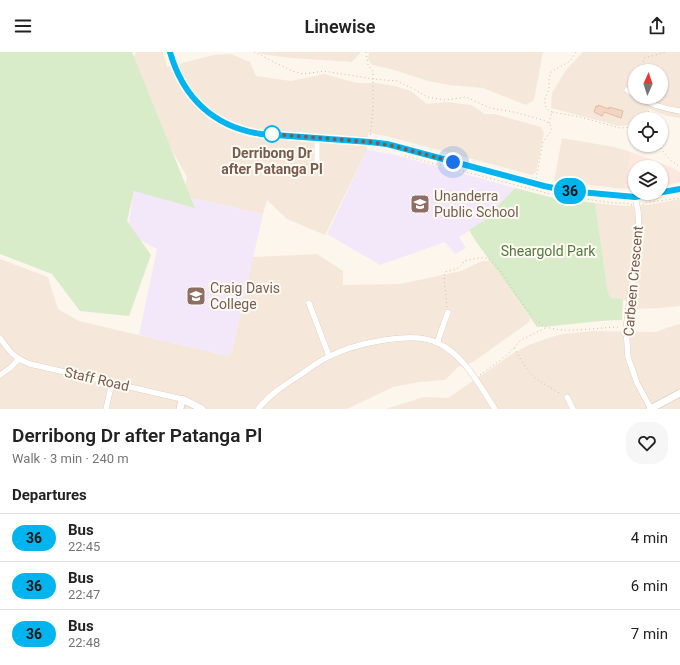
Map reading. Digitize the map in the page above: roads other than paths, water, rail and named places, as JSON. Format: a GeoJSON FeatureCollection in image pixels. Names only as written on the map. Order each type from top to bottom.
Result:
{"type":"FeatureCollection","features":[{"type":"Feature","properties":{"kind":"street"},"geometry":{"type":"LineString","coordinates":[[170,52],[180,78],[188,92],[200,106],[219,120],[248,132],[370,142],[394,146],[536,184],[569,191],[628,196]]}},
{"type":"Feature","properties":{"kind":"street"},"geometry":{"type":"LineString","coordinates":[[652,104],[680,111]]}},
{"type":"Feature","properties":{"kind":"street"},"geometry":{"type":"LineString","coordinates":[[317,138],[317,166]]}},
{"type":"Feature","properties":{"kind":"street"},"geometry":{"type":"LineString","coordinates":[[668,192],[679,191]]}},
{"type":"Feature","properties":{"kind":"street","name":"Carbeen Crescent"},"geometry":{"type":"LineString","coordinates":[[636,200],[639,231],[626,328],[628,357],[631,369],[650,409]]}},
{"type":"Feature","properties":{"kind":"street"},"geometry":{"type":"LineString","coordinates":[[309,303],[329,356]]}},
{"type":"Feature","properties":{"kind":"street"},"geometry":{"type":"LineString","coordinates":[[437,343],[448,312]]}},
{"type":"Feature","properties":{"kind":"street","name":"Staff Road"},"geometry":{"type":"LineString","coordinates":[[0,338],[10,353],[30,364],[182,399],[202,409]]}},
{"type":"Feature","properties":{"kind":"street"},"geometry":{"type":"LineString","coordinates":[[258,409],[270,395],[329,356],[361,345],[393,339],[411,338],[428,340],[437,343],[455,354],[463,362],[495,409]]}},
{"type":"Feature","properties":{"kind":"street"},"geometry":{"type":"LineString","coordinates":[[0,375],[19,359]]}},
{"type":"Feature","properties":{"kind":"street"},"geometry":{"type":"LineString","coordinates":[[106,409],[112,382]]}},
{"type":"Feature","properties":{"kind":"street"},"geometry":{"type":"LineString","coordinates":[[650,409],[680,393]]}},
{"type":"Feature","properties":{"kind":"street"},"geometry":{"type":"LineString","coordinates":[[567,398],[573,409]]}},
{"type":"Feature","properties":{"kind":"street"},"geometry":{"type":"LineString","coordinates":[[180,409],[182,399]]}},
{"type":"Feature","properties":{"kind":"place","name":"Derribong Dr after Patanga Pl"},"geometry":{"type":"Point","coordinates":[272,134]}},
{"type":"Feature","properties":{"kind":"place","name":"Unanderra Public School"},"geometry":{"type":"Point","coordinates":[420,204]}},
{"type":"Feature","properties":{"kind":"place","name":"Craig Davis College"},"geometry":{"type":"Point","coordinates":[196,296]}},
{"type":"Feature","properties":{"kind":"park label","name":"Sheargold Park"},"geometry":{"type":"Point","coordinates":[548,251]}}]}
